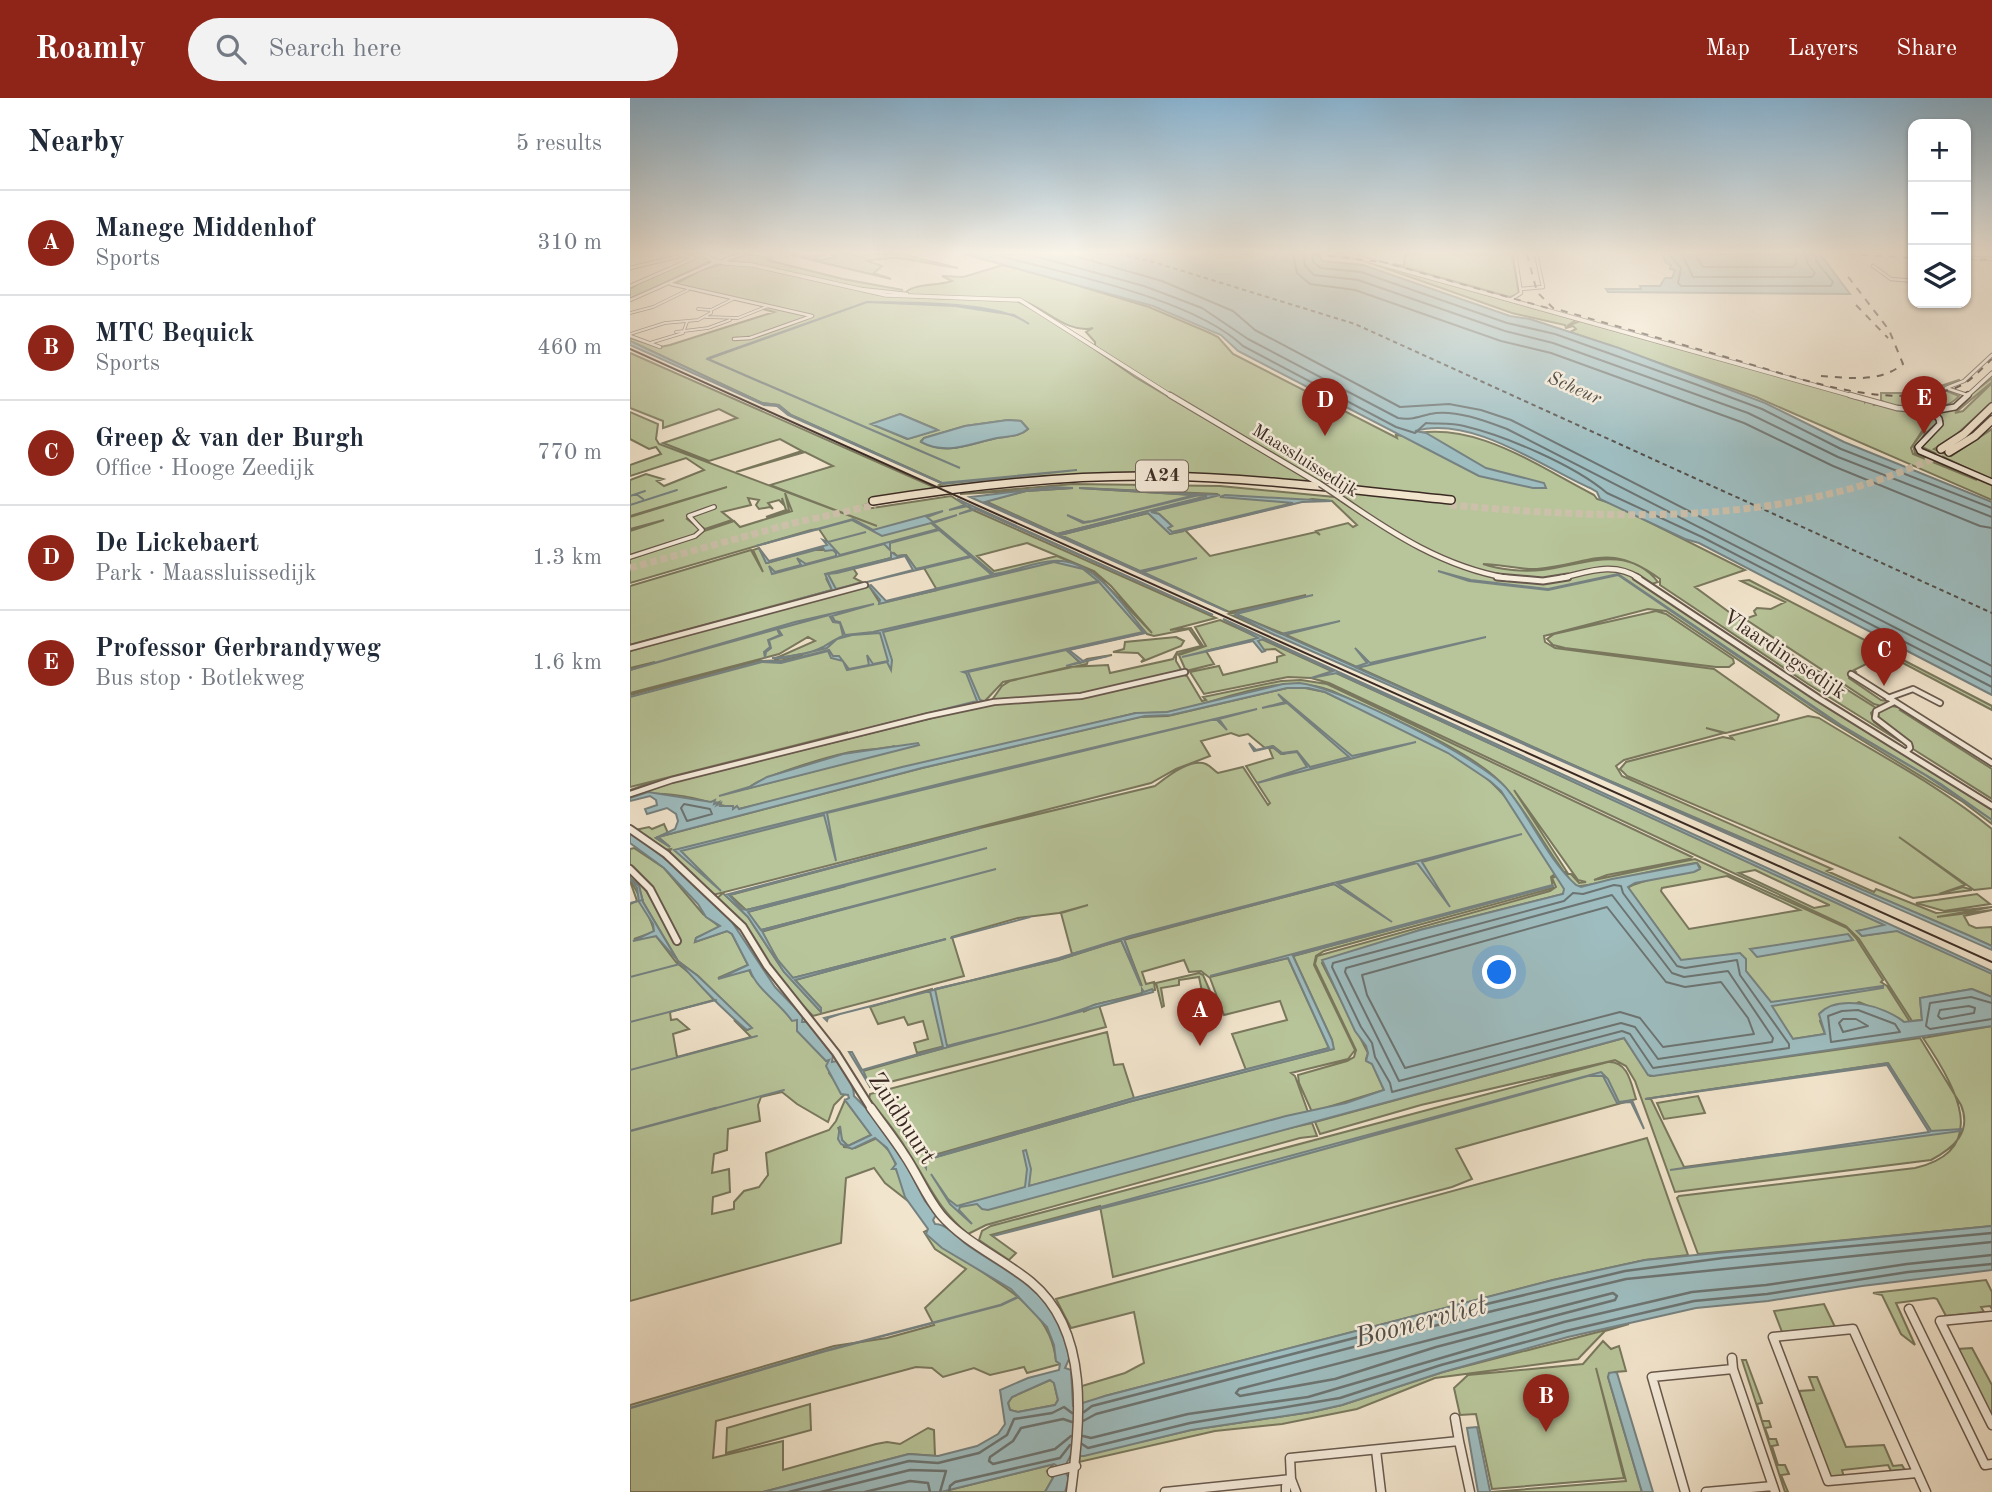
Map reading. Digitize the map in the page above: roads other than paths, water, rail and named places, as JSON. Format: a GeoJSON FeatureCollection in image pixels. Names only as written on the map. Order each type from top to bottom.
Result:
{"type":"FeatureCollection","features":[{"type":"Feature","properties":{"kind":"highway"},"geometry":{"type":"LineString","coordinates":[[1941,449],[1964,434],[1992,407]]}},
{"type":"Feature","properties":{"kind":"highway"},"geometry":{"type":"LineString","coordinates":[[1949,452],[1975,436],[1992,420]]}},
{"type":"Feature","properties":{"kind":"highway","name":"A24"},"geometry":{"type":"LineString","coordinates":[[874,503],[1002,487],[1128,480],[1220,484],[1451,502]]}},
{"type":"Feature","properties":{"kind":"main road"},"geometry":{"type":"LineString","coordinates":[[1991,372],[1952,404],[1931,410],[1940,424],[1920,444],[1920,452],[1992,482]]}},
{"type":"Feature","properties":{"kind":"street"},"geometry":{"type":"LineString","coordinates":[[630,335],[672,322],[699,319]]}},
{"type":"Feature","properties":{"kind":"street"},"geometry":{"type":"LineString","coordinates":[[676,332],[713,327],[730,319]]}},
{"type":"Feature","properties":{"kind":"street"},"geometry":{"type":"LineString","coordinates":[[734,339],[750,338],[803,319]]}},
{"type":"Feature","properties":{"kind":"street","name":"Maassluissedijk"},"geometry":{"type":"LineString","coordinates":[[1050,319],[1128,370],[1320,484],[1426,554],[1466,570],[1544,581],[1618,568],[1636,575],[1665,595]]}},
{"type":"Feature","properties":{"kind":"street"},"geometry":{"type":"LineString","coordinates":[[1578,319],[1876,402],[1908,410],[1931,410]]}},
{"type":"Feature","properties":{"kind":"street"},"geometry":{"type":"LineString","coordinates":[[686,331],[688,322]]}},
{"type":"Feature","properties":{"kind":"street"},"geometry":{"type":"LineString","coordinates":[[648,344],[686,331]]}},
{"type":"Feature","properties":{"kind":"street"},"geometry":{"type":"LineString","coordinates":[[630,335],[660,347]]}},
{"type":"Feature","properties":{"kind":"street"},"geometry":{"type":"LineString","coordinates":[[1966,395],[1946,388],[1964,381],[1992,355]]}},
{"type":"Feature","properties":{"kind":"street"},"geometry":{"type":"LineString","coordinates":[[630,557],[695,536],[702,530],[689,516],[714,507]]}},
{"type":"Feature","properties":{"kind":"street"},"geometry":{"type":"LineString","coordinates":[[630,648],[865,584]]}},
{"type":"Feature","properties":{"kind":"street","name":"Vlaardingsedijk"},"geometry":{"type":"LineString","coordinates":[[1665,595],[1818,698],[1992,806]]}},
{"type":"Feature","properties":{"kind":"street"},"geometry":{"type":"LineString","coordinates":[[630,794],[672,780],[928,716],[994,702],[1080,696],[1185,672]]}},
{"type":"Feature","properties":{"kind":"street"},"geometry":{"type":"LineString","coordinates":[[1851,674],[1992,764]]}},
{"type":"Feature","properties":{"kind":"street"},"geometry":{"type":"LineString","coordinates":[[1888,698],[1913,689],[1940,703]]}},
{"type":"Feature","properties":{"kind":"street"},"geometry":{"type":"LineString","coordinates":[[1894,702],[1876,711],[1875,718],[1910,746],[1903,750]]}},
{"type":"Feature","properties":{"kind":"street","name":"Zuidbuurt"},"geometry":{"type":"LineString","coordinates":[[630,829],[666,854],[743,927],[767,966],[836,1053],[942,1216],[1032,1283],[1058,1312],[1073,1350],[1078,1405],[1076,1466],[1071,1492]]}},
{"type":"Feature","properties":{"kind":"street"},"geometry":{"type":"LineString","coordinates":[[630,869],[650,889],[677,941]]}},
{"type":"Feature","properties":{"kind":"street"},"geometry":{"type":"LineString","coordinates":[[1909,1309],[1985,1465],[1992,1464]]}},
{"type":"Feature","properties":{"kind":"street"},"geometry":{"type":"LineString","coordinates":[[1992,1317],[1940,1321],[1992,1425]]}},
{"type":"Feature","properties":{"kind":"street"},"geometry":{"type":"LineString","coordinates":[[1917,1473],[1828,1481],[1773,1336],[1853,1329],[1926,1492]]}},
{"type":"Feature","properties":{"kind":"street"},"geometry":{"type":"LineString","coordinates":[[1706,1492],[1774,1489],[1733,1370],[1732,1358]]}},
{"type":"Feature","properties":{"kind":"street"},"geometry":{"type":"LineString","coordinates":[[1685,1492],[1652,1377],[1733,1370]]}},
{"type":"Feature","properties":{"kind":"street"},"geometry":{"type":"LineString","coordinates":[[1455,1418],[1470,1492]]}},
{"type":"Feature","properties":{"kind":"street"},"geometry":{"type":"LineString","coordinates":[[1296,1492],[1291,1479],[1290,1458],[1459,1441]]}},
{"type":"Feature","properties":{"kind":"street"},"geometry":{"type":"LineString","coordinates":[[1376,1450],[1381,1492]]}},
{"type":"Feature","properties":{"kind":"street"},"geometry":{"type":"LineString","coordinates":[[1058,1470],[1076,1466]]}},
{"type":"Feature","properties":{"kind":"street"},"geometry":{"type":"LineString","coordinates":[[1165,1492],[1291,1479]]}},
{"type":"Feature","properties":{"kind":"street"},"geometry":{"type":"LineString","coordinates":[[1286,1492],[1286,1486],[1291,1479]]}},
{"type":"Feature","properties":{"kind":"water"},"geometry":{"type":"Polygon","coordinates":[[[819,319],[708,359],[960,468],[707,359],[819,319]]]}},
{"type":"Feature","properties":{"kind":"water","name":"Scheur"},"geometry":{"type":"Polygon","coordinates":[[[1184,319],[1530,319],[1619,348],[1765,403],[1844,442],[1992,502],[1992,695],[1699,543],[1600,499],[1597,492],[1590,488],[1505,445],[1459,430],[1437,428],[1415,431],[1426,433],[1486,468],[1544,483],[1546,488],[1533,488],[1479,476],[1238,351],[1221,335],[1184,319]]]}},
{"type":"Feature","properties":{"kind":"water"},"geometry":{"type":"Polygon","coordinates":[[[630,341],[762,403],[779,405],[791,415],[942,483],[1077,470],[943,484],[788,415],[777,406],[764,405],[630,345],[630,341]]]}},
{"type":"Feature","properties":{"kind":"water"},"geometry":{"type":"Polygon","coordinates":[[[900,414],[938,430],[908,439],[871,424],[900,414]]]}},
{"type":"Feature","properties":{"kind":"water"},"geometry":{"type":"Polygon","coordinates":[[[1008,420],[1021,421],[1028,429],[1017,435],[959,447],[940,448],[921,442],[924,438],[965,426],[1008,420]]]}},
{"type":"Feature","properties":{"kind":"water"},"geometry":{"type":"Polygon","coordinates":[[[1052,487],[1073,488],[1026,491],[985,502],[1057,534],[1207,496],[1199,495],[1094,521],[1083,523],[1067,515],[1084,522],[1092,521],[1195,495],[1079,488],[1220,495],[1151,512],[1159,514],[1172,526],[1168,528],[1172,532],[1293,503],[1220,497],[1225,495],[1332,501],[1302,502],[1170,534],[1148,513],[1060,535],[1140,571],[1197,558],[1143,572],[1226,611],[970,497],[1052,487]]]}},
{"type":"Feature","properties":{"kind":"water"},"geometry":{"type":"Polygon","coordinates":[[[957,499],[1213,615],[976,509],[959,514],[973,509],[968,506],[949,510],[965,505],[957,499]]]}},
{"type":"Feature","properties":{"kind":"water"},"geometry":{"type":"Polygon","coordinates":[[[943,511],[927,517],[933,522],[957,515],[933,523],[994,574],[1053,561],[1082,567],[1106,585],[1146,633],[1069,650],[1083,661],[1108,656],[1066,666],[1080,662],[1066,650],[968,672],[980,700],[984,701],[873,727],[977,701],[966,673],[963,672],[1143,632],[1099,582],[883,632],[892,660],[891,670],[887,662],[847,670],[843,661],[849,669],[869,665],[867,655],[873,664],[888,661],[880,633],[837,639],[843,636],[840,623],[833,622],[829,615],[778,629],[782,635],[769,640],[771,648],[766,652],[765,658],[764,652],[770,647],[768,640],[780,635],[777,629],[630,670],[795,622],[874,604],[832,616],[835,621],[840,622],[845,635],[873,632],[1098,581],[1083,569],[1054,562],[879,604],[880,600],[869,586],[827,596],[871,585],[886,601],[992,575],[971,557],[867,582],[913,570],[905,556],[828,574],[836,589],[861,583],[786,603],[832,590],[825,574],[891,558],[891,552],[897,556],[906,555],[916,569],[970,556],[939,530],[890,543],[890,550],[884,544],[772,574],[769,566],[775,572],[801,565],[797,558],[806,564],[836,556],[836,553],[823,548],[766,563],[759,548],[769,561],[827,545],[823,540],[840,555],[938,529],[931,523],[882,536],[852,520],[756,546],[853,519],[873,530],[943,511]]]}},
{"type":"Feature","properties":{"kind":"water"},"geometry":{"type":"Polygon","coordinates":[[[1438,571],[1471,580],[1548,589],[1618,574],[1841,725],[1941,784],[1992,820],[1925,775],[1836,723],[1618,575],[1548,590],[1469,581],[1438,571]]]}},
{"type":"Feature","properties":{"kind":"water"},"geometry":{"type":"Polygon","coordinates":[[[1313,595],[1236,614],[1238,612],[1313,595]]]}},
{"type":"Feature","properties":{"kind":"water"},"geometry":{"type":"Polygon","coordinates":[[[1236,614],[1281,634],[1340,621],[1284,635],[1355,667],[1367,663],[1355,648],[1370,663],[1486,637],[1357,668],[1582,769],[1968,935],[1992,946],[1992,950],[1275,635],[1236,614]]]}},
{"type":"Feature","properties":{"kind":"water"},"geometry":{"type":"Polygon","coordinates":[[[1223,619],[1992,971],[1992,974],[1897,931],[1862,936],[1857,931],[1884,925],[1337,673],[1311,678],[1333,671],[1263,639],[1258,641],[1265,651],[1262,652],[1253,641],[1182,657],[1258,638],[1223,619]]]}},
{"type":"Feature","properties":{"kind":"water"},"geometry":{"type":"Polygon","coordinates":[[[837,639],[827,648],[812,652],[823,647],[837,639]]]}},
{"type":"Feature","properties":{"kind":"water"},"geometry":{"type":"Polygon","coordinates":[[[829,650],[833,656],[839,656],[843,661],[831,658],[828,651],[781,663],[762,662],[630,697],[763,661],[785,661],[829,650]]]}},
{"type":"Feature","properties":{"kind":"water"},"geometry":{"type":"Polygon","coordinates":[[[1299,683],[1318,687],[1375,710],[1441,743],[1493,776],[1507,789],[1556,863],[1576,885],[1581,887],[1697,863],[1700,869],[1694,872],[1635,883],[1628,887],[1681,960],[1740,953],[1746,959],[1746,971],[1771,1002],[1883,986],[1772,1006],[1793,1039],[1825,1034],[1819,1014],[1838,1004],[1874,1007],[1904,1022],[1922,1020],[1920,998],[1972,989],[1992,997],[1992,1026],[1653,1076],[1648,1075],[1624,1038],[988,1210],[977,1204],[960,1207],[959,1210],[972,1224],[950,1204],[931,1174],[948,1199],[957,1206],[1025,1187],[1027,1169],[1023,1151],[1026,1150],[1031,1169],[1029,1186],[1286,1116],[1346,1103],[1384,1090],[1372,1064],[1366,1061],[1366,1046],[1355,1031],[1322,960],[1420,930],[1563,894],[1564,889],[1501,791],[1448,753],[1325,692],[1308,688],[1287,688],[1171,715],[1145,716],[922,768],[658,837],[675,829],[678,821],[676,814],[667,808],[647,814],[645,809],[657,805],[656,800],[650,796],[630,801],[630,798],[648,792],[711,802],[715,800],[714,804],[719,802],[717,805],[721,803],[720,806],[733,806],[733,809],[737,806],[739,809],[902,767],[1136,713],[1167,712],[1283,684],[1299,683]]]}},
{"type":"Feature","properties":{"kind":"water"},"geometry":{"type":"Polygon","coordinates":[[[1278,694],[1352,756],[1416,742],[1257,783],[1307,767],[1297,752],[1282,754],[1272,747],[1254,751],[1249,743],[1256,750],[1273,746],[1282,753],[1297,751],[1310,767],[1349,757],[1287,703],[1262,708],[1285,702],[1278,694]]]}},
{"type":"Feature","properties":{"kind":"water"},"geometry":{"type":"Polygon","coordinates":[[[1257,709],[1219,719],[1227,730],[1217,720],[1211,720],[827,813],[836,861],[824,815],[681,851],[721,891],[674,850],[964,778],[1257,709]]]}},
{"type":"Feature","properties":{"kind":"water"},"geometry":{"type":"Polygon","coordinates":[[[918,743],[919,745],[719,796],[749,787],[767,777],[843,754],[918,743]]]}},
{"type":"Feature","properties":{"kind":"water"},"geometry":{"type":"Polygon","coordinates":[[[980,828],[729,895],[742,909],[747,910],[987,848],[748,912],[761,930],[996,869],[762,931],[777,959],[793,978],[946,939],[795,980],[821,1008],[821,1012],[784,972],[748,917],[725,895],[980,828]]]}},
{"type":"Feature","properties":{"kind":"water","name":"Boonervliet"},"geometry":{"type":"Polygon","coordinates":[[[630,832],[685,874],[730,919],[775,987],[803,1016],[802,1022],[807,1022],[833,1055],[832,1062],[837,1061],[845,1073],[854,1096],[900,1153],[925,1201],[936,1215],[933,1220],[935,1224],[948,1228],[966,1244],[1017,1277],[1050,1308],[1060,1325],[1070,1357],[1065,1368],[1071,1370],[1073,1406],[1553,1280],[1645,1260],[1992,1226],[1992,1270],[1768,1301],[1696,1308],[1568,1337],[1443,1372],[1342,1405],[1191,1430],[1084,1456],[1080,1456],[1080,1451],[1072,1452],[1065,1468],[1069,1478],[1065,1492],[1045,1492],[1059,1467],[1054,1464],[941,1492],[763,1492],[909,1454],[938,1456],[977,1446],[998,1434],[1005,1424],[1000,1390],[1028,1378],[1059,1370],[1060,1364],[1056,1361],[1054,1345],[1047,1327],[1011,1289],[942,1248],[926,1234],[928,1229],[905,1197],[896,1169],[892,1169],[896,1164],[887,1148],[875,1138],[852,1149],[841,1144],[838,1139],[840,1126],[842,1140],[848,1146],[871,1135],[845,1100],[849,1098],[848,1095],[841,1094],[826,1066],[829,1060],[826,1061],[797,1031],[797,1020],[792,1021],[758,984],[750,970],[718,979],[748,965],[732,934],[727,931],[695,942],[696,938],[720,926],[706,917],[698,904],[664,868],[630,843],[630,832]],[[1050,1380],[1012,1397],[1008,1403],[1010,1410],[1018,1412],[1055,1405],[1058,1400],[1054,1383],[1050,1380]]]}},
{"type":"Feature","properties":{"kind":"water"},"geometry":{"type":"Polygon","coordinates":[[[1522,834],[1422,862],[1450,907],[1417,863],[1338,884],[1392,922],[1334,884],[1124,939],[1141,986],[1121,940],[1058,960],[969,981],[1130,936],[1522,834]]]}},
{"type":"Feature","properties":{"kind":"water"},"geometry":{"type":"Polygon","coordinates":[[[630,878],[639,886],[643,902],[678,961],[656,936],[633,941],[654,931],[653,924],[639,902],[637,888],[630,878]]]}},
{"type":"Feature","properties":{"kind":"water"},"geometry":{"type":"Polygon","coordinates":[[[1552,885],[1293,956],[1334,1049],[1132,1101],[926,1160],[926,1168],[921,1160],[1134,1098],[1329,1048],[1288,958],[1210,976],[1552,885]]]}},
{"type":"Feature","properties":{"kind":"water"},"geometry":{"type":"Polygon","coordinates":[[[1848,934],[1853,940],[1757,957],[1750,949],[1848,934]]]}},
{"type":"Feature","properties":{"kind":"water"},"geometry":{"type":"Polygon","coordinates":[[[678,961],[698,976],[752,1028],[747,1030],[678,961]]]}},
{"type":"Feature","properties":{"kind":"water"},"geometry":{"type":"Polygon","coordinates":[[[1142,989],[1144,992],[1152,989],[1153,992],[863,1070],[869,1085],[849,1052],[852,1052],[862,1070],[943,1047],[930,991],[935,990],[947,1046],[1136,995],[1142,993],[1142,989]]]}},
{"type":"Feature","properties":{"kind":"water"},"geometry":{"type":"Polygon","coordinates":[[[1888,1063],[1931,1131],[1961,1131],[1670,1170],[1929,1132],[1887,1065],[1645,1099],[1888,1063]]]}},
{"type":"Feature","properties":{"kind":"water"},"geometry":{"type":"Polygon","coordinates":[[[1601,1072],[1608,1079],[1619,1102],[1632,1100],[1644,1129],[1631,1102],[1617,1103],[1603,1076],[1588,1076],[1209,1181],[993,1236],[1601,1072]]]}},
{"type":"Feature","properties":{"kind":"water"},"geometry":{"type":"Polygon","coordinates":[[[1615,1372],[1653,1492],[1642,1492],[1608,1377],[1609,1373],[1615,1372]]]}},
{"type":"Feature","properties":{"kind":"water"},"geometry":{"type":"Polygon","coordinates":[[[1477,1427],[1491,1492],[1478,1492],[1467,1428],[1477,1427]]]}},
{"type":"Feature","properties":{"kind":"waterway"},"geometry":{"type":"LineString","coordinates":[[630,505],[677,490]]}},
{"type":"Feature","properties":{"kind":"waterway"},"geometry":{"type":"LineString","coordinates":[[636,494],[645,491]]}},
{"type":"Feature","properties":{"kind":"waterway"},"geometry":{"type":"LineString","coordinates":[[630,496],[636,494]]}},
{"type":"Feature","properties":{"kind":"waterway"},"geometry":{"type":"LineString","coordinates":[[636,494],[643,499]]}},
{"type":"Feature","properties":{"kind":"waterway"},"geometry":{"type":"LineString","coordinates":[[630,903],[643,900]]}},
{"type":"Feature","properties":{"kind":"waterway"},"geometry":{"type":"LineString","coordinates":[[951,938],[1030,917]]}},
{"type":"Feature","properties":{"kind":"waterway"},"geometry":{"type":"LineString","coordinates":[[630,977],[680,964]]}},
{"type":"Feature","properties":{"kind":"waterway"},"geometry":{"type":"LineString","coordinates":[[630,1022],[716,1000]]}},
{"type":"Feature","properties":{"kind":"waterway"},"geometry":{"type":"LineString","coordinates":[[630,1070],[757,1036]]}},
{"type":"Feature","properties":{"kind":"waterway"},"geometry":{"type":"LineString","coordinates":[[709,1110],[784,1090]]}},
{"type":"Feature","properties":{"kind":"waterway"},"geometry":{"type":"LineString","coordinates":[[630,1131],[716,1108]]}},
{"type":"Feature","properties":{"kind":"waterway"},"geometry":{"type":"LineString","coordinates":[[630,1408],[825,1351],[1001,1305],[1018,1297]]}},
{"type":"Feature","properties":{"kind":"tunnel"},"geometry":{"type":"LineString","coordinates":[[1450,505],[1643,515],[1739,510],[1848,489],[1949,452]]}},
{"type":"Feature","properties":{"kind":"tunnel"},"geometry":{"type":"LineString","coordinates":[[630,568],[794,523],[875,505]]}},
{"type":"Feature","properties":{"kind":"tram line"},"geometry":{"type":"LineString","coordinates":[[630,349],[1992,962]]}},
{"type":"Feature","properties":{"kind":"railway"},"geometry":{"type":"LineString","coordinates":[[1592,319],[1837,388],[1894,396],[1922,395],[1955,388],[1967,382],[1992,359]]}},
{"type":"Feature","properties":{"kind":"railway"},"geometry":{"type":"LineString","coordinates":[[1870,319],[1888,338]]}},
{"type":"Feature","properties":{"kind":"railway"},"geometry":{"type":"LineString","coordinates":[[1821,376],[1874,377],[1903,364],[1889,330],[1881,319]]}},
{"type":"Feature","properties":{"kind":"place","name":"Professor Gerbrandyweg"},"geometry":{"type":"Point","coordinates":[1924,434]}},
{"type":"Feature","properties":{"kind":"place","name":"De Lickebaert"},"geometry":{"type":"Point","coordinates":[1325,436]}},
{"type":"Feature","properties":{"kind":"place","name":"Greep & van der Burgh"},"geometry":{"type":"Point","coordinates":[1884,686]}},
{"type":"Feature","properties":{"kind":"place","name":"Manege Middenhof"},"geometry":{"type":"Point","coordinates":[1200,1046]}},
{"type":"Feature","properties":{"kind":"place","name":"MTC Bequick"},"geometry":{"type":"Point","coordinates":[1546,1432]}}]}
